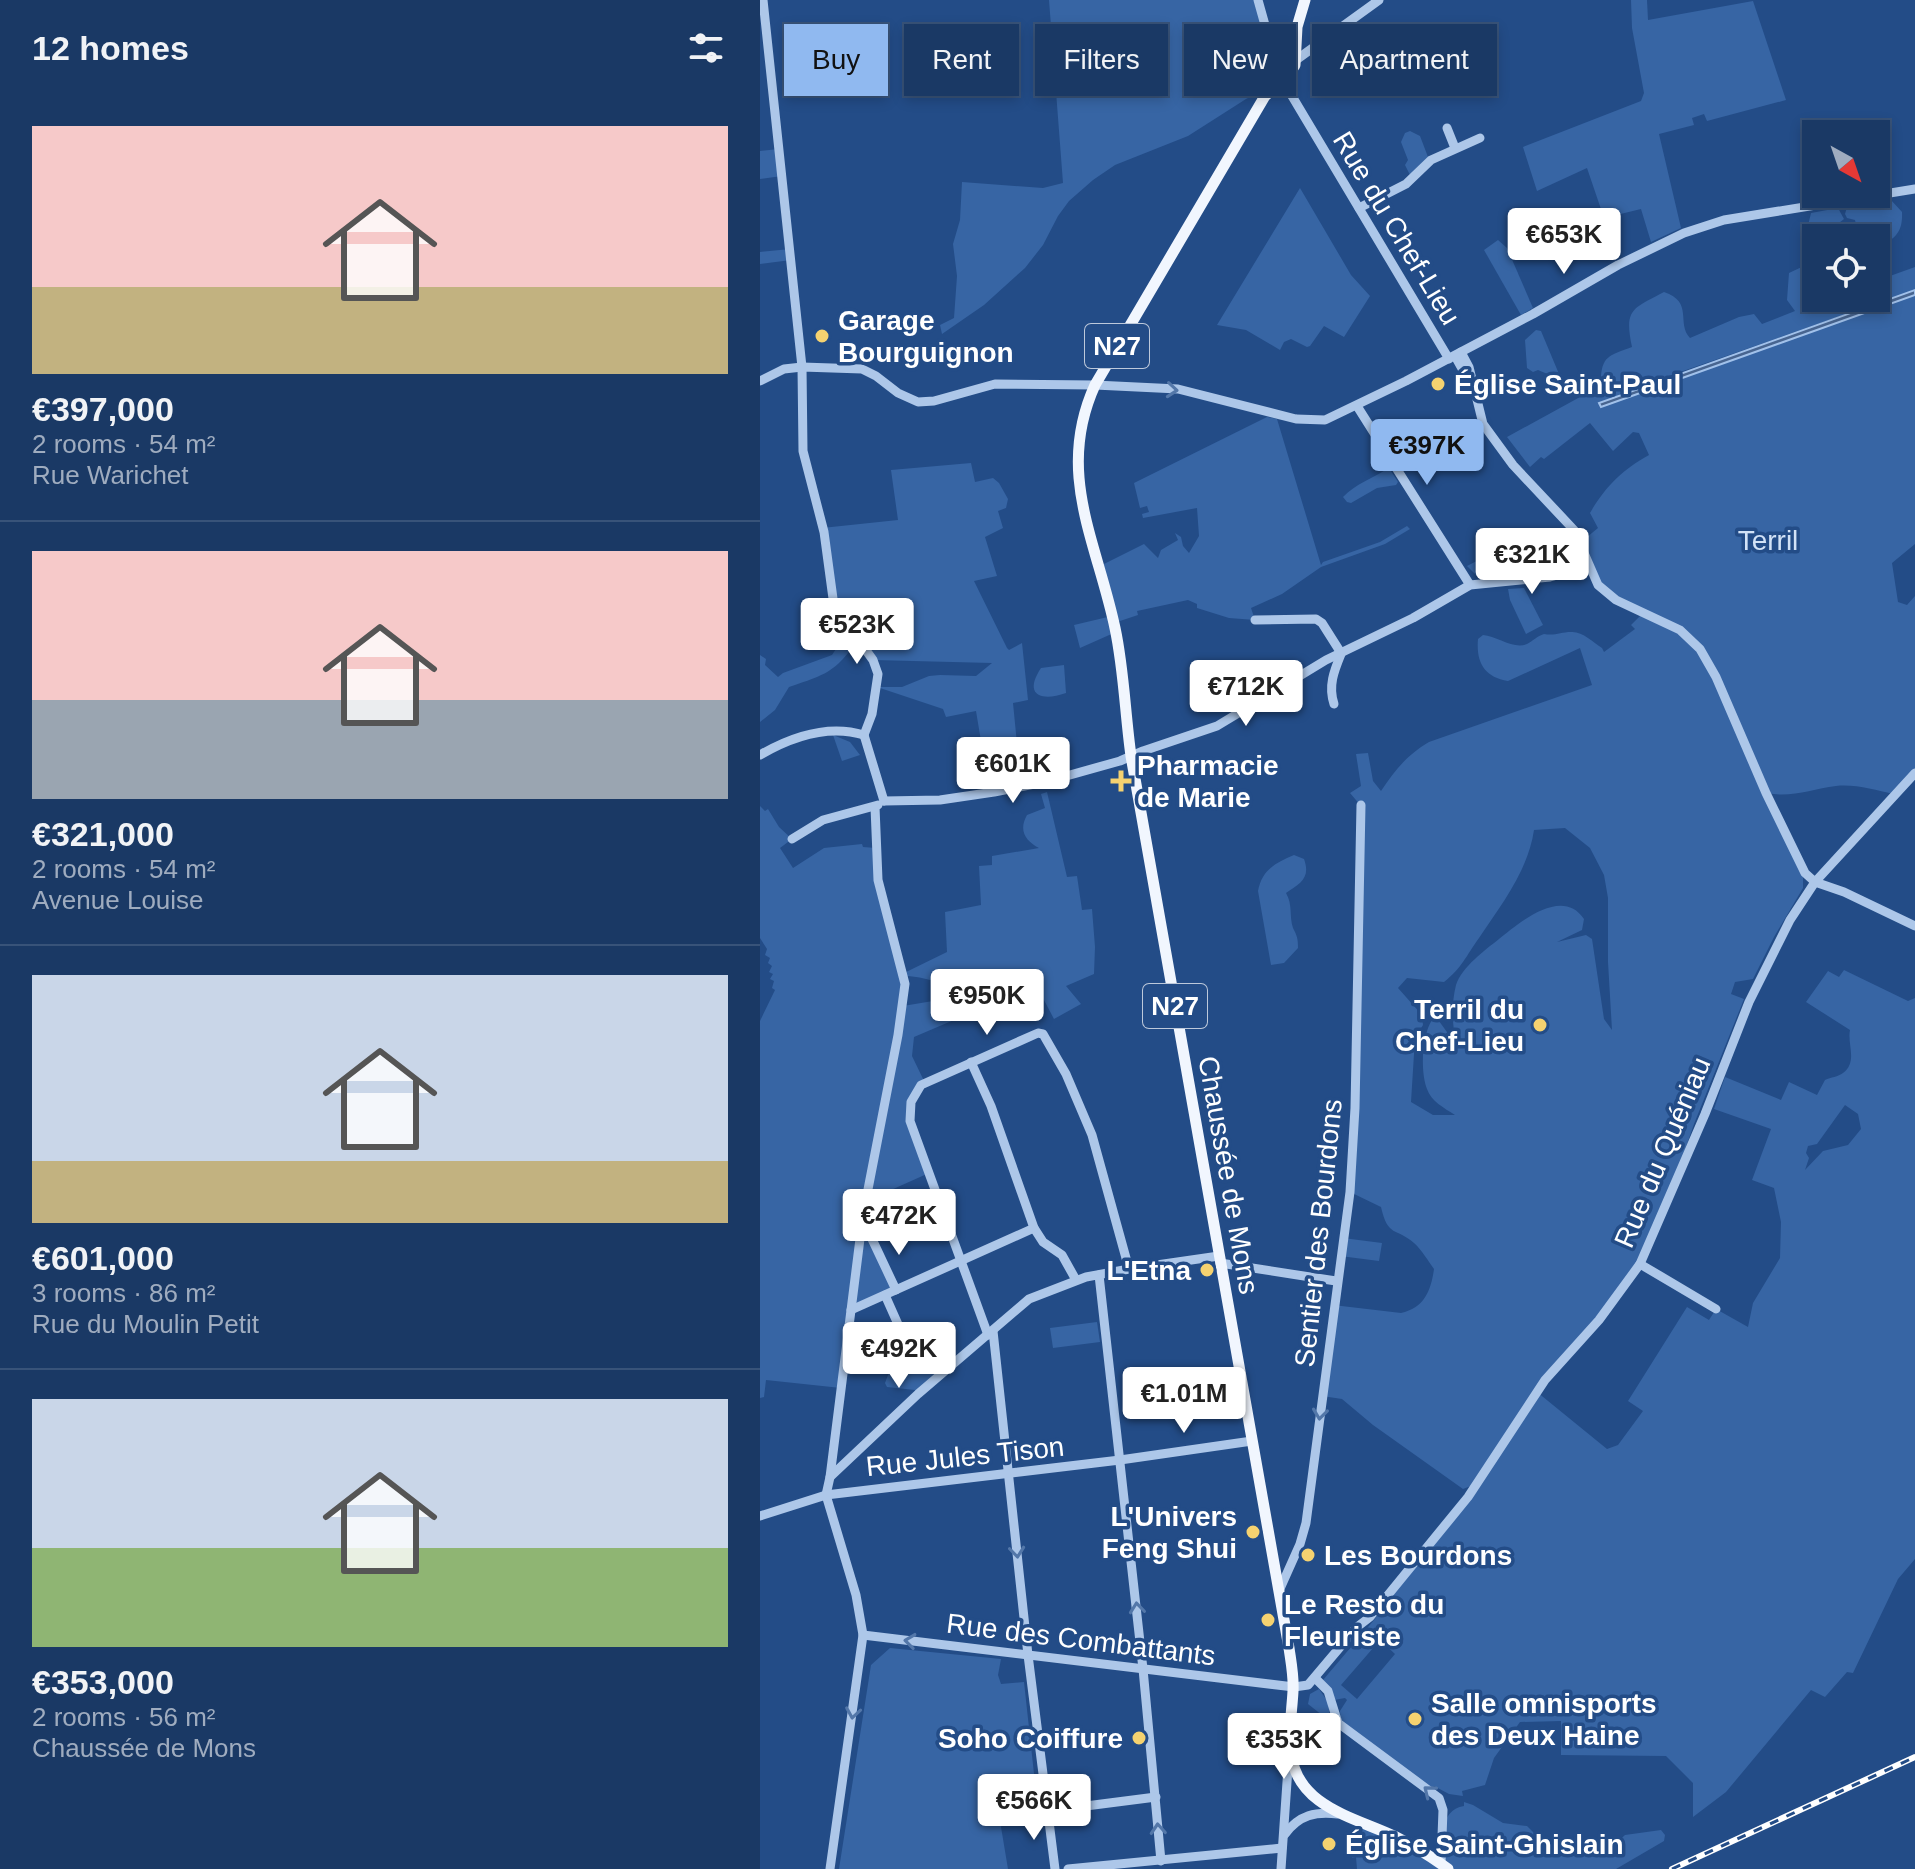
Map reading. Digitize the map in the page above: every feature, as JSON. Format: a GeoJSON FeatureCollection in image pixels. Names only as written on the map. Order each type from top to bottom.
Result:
{"type":"FeatureCollection","features":[{"type":"Feature","properties":{"kind":"main road"},"geometry":{"type":"LineString","coordinates":[[1296,29],[1305,0]]}},
{"type":"Feature","properties":{"kind":"main road","name":"Chaussée de Mons"},"geometry":{"type":"LineString","coordinates":[[1265,96],[1095,385],[1082,421],[1077,457],[1085,523],[1116,632],[1131,756],[1279,1591],[1294,1687],[1290,1740],[1293,1766],[1311,1795]]}},
{"type":"Feature","properties":{"kind":"main road"},"geometry":{"type":"LineString","coordinates":[[1311,1795],[1347,1816],[1396,1837],[1445,1866]]}},
{"type":"Feature","properties":{"kind":"street"},"geometry":{"type":"LineString","coordinates":[[763,0],[802,367],[803,451],[824,532],[832,599],[837,613],[873,660],[878,674],[872,714],[864,735],[880,804],[878,880],[905,984],[863,1215],[826,1495],[856,1595],[863,1635],[830,1869]]}},
{"type":"Feature","properties":{"kind":"street"},"geometry":{"type":"LineString","coordinates":[[1258,0],[1265,24]]}},
{"type":"Feature","properties":{"kind":"street"},"geometry":{"type":"LineString","coordinates":[[1296,60],[1379,0]]}},
{"type":"Feature","properties":{"kind":"street","name":"Rue du Chef-Lieu"},"geometry":{"type":"LineString","coordinates":[[1292,96],[1402,276],[1455,355],[1469,367],[1481,418],[1490,435],[1513,465],[1574,530],[1596,582],[1616,600],[1680,630],[1700,649],[1716,677],[1801,866],[1815,882]]}},
{"type":"Feature","properties":{"kind":"street"},"geometry":{"type":"LineString","coordinates":[[1447,128],[1455,148]]}},
{"type":"Feature","properties":{"kind":"street"},"geometry":{"type":"LineString","coordinates":[[1359,208],[1406,184],[1431,160],[1480,138]]}},
{"type":"Feature","properties":{"kind":"street"},"geometry":{"type":"LineString","coordinates":[[760,381],[784,369],[862,369],[898,393],[918,402],[934,401],[995,384],[1095,385],[1191,392],[1296,419],[1325,420],[1455,355],[1618,265],[1684,233],[1724,220],[1915,189]]}},
{"type":"Feature","properties":{"kind":"street"},"geometry":{"type":"LineString","coordinates":[[1357,406],[1470,585]]}},
{"type":"Feature","properties":{"kind":"street"},"geometry":{"type":"LineString","coordinates":[[792,839],[823,820],[880,804],[994,792],[1047,781],[1131,756],[1217,726],[1341,653],[1419,615],[1470,585],[1537,579],[1588,567]]}},
{"type":"Feature","properties":{"kind":"street"},"geometry":{"type":"LineString","coordinates":[[1255,620],[1316,619],[1322,623],[1341,653]]}},
{"type":"Feature","properties":{"kind":"street"},"geometry":{"type":"LineString","coordinates":[[1334,704],[1332,676],[1341,653]]}},
{"type":"Feature","properties":{"kind":"street"},"geometry":{"type":"LineString","coordinates":[[760,755],[774,747],[826,730],[864,735]]}},
{"type":"Feature","properties":{"kind":"street","name":"Rue du Quéniau"},"geometry":{"type":"LineString","coordinates":[[1312,1681],[1357,1627],[1370,1617],[1468,1497],[1545,1380],[1599,1320],[1640,1264],[1654,1237],[1759,979],[1790,920],[1815,882],[1913,779]]}},
{"type":"Feature","properties":{"kind":"street","name":"Sentier des Bourdons"},"geometry":{"type":"LineString","coordinates":[[1279,1591],[1306,1523],[1350,1192],[1355,1108],[1361,805]]}},
{"type":"Feature","properties":{"kind":"street"},"geometry":{"type":"LineString","coordinates":[[1815,882],[1844,892],[1915,926]]}},
{"type":"Feature","properties":{"kind":"street"},"geometry":{"type":"LineString","coordinates":[[1055,1869],[991,1333],[910,1121],[911,1102],[925,1083],[1038,1033],[1043,1034],[1066,1074],[1088,1125],[1129,1269]]}},
{"type":"Feature","properties":{"kind":"street"},"geometry":{"type":"LineString","coordinates":[[971,1062],[991,1106],[1034,1228],[1043,1242],[1062,1255],[1076,1280]]}},
{"type":"Feature","properties":{"kind":"street"},"geometry":{"type":"LineString","coordinates":[[851,1310],[1034,1228]]}},
{"type":"Feature","properties":{"kind":"street"},"geometry":{"type":"LineString","coordinates":[[872,1239],[896,1290]]}},
{"type":"Feature","properties":{"kind":"street"},"geometry":{"type":"LineString","coordinates":[[830,1477],[927,1386],[1029,1299],[1076,1280],[1129,1269],[1219,1260],[1336,1281]]}},
{"type":"Feature","properties":{"kind":"street"},"geometry":{"type":"LineString","coordinates":[[1640,1264],[1716,1309]]}},
{"type":"Feature","properties":{"kind":"street"},"geometry":{"type":"LineString","coordinates":[[1099,1275],[1161,1861]]}},
{"type":"Feature","properties":{"kind":"street"},"geometry":{"type":"LineString","coordinates":[[885,1295],[909,1349]]}},
{"type":"Feature","properties":{"kind":"street","name":"Rue Jules Tison"},"geometry":{"type":"LineString","coordinates":[[760,1516],[826,1495],[1252,1441]]}},
{"type":"Feature","properties":{"kind":"street","name":"Rue des Combattants"},"geometry":{"type":"LineString","coordinates":[[863,1635],[1294,1687],[1312,1681]]}},
{"type":"Feature","properties":{"kind":"street"},"geometry":{"type":"LineString","coordinates":[[1312,1681],[1328,1691],[1338,1723],[1439,1798],[1443,1810],[1445,1866]]}},
{"type":"Feature","properties":{"kind":"street","name":"Chaussée de Mons"},"geometry":{"type":"LineString","coordinates":[[1281,1869],[1290,1740]]}},
{"type":"Feature","properties":{"kind":"street"},"geometry":{"type":"LineString","coordinates":[[1068,1869],[1161,1861],[1283,1842],[1291,1826],[1313,1804],[1311,1795],[1298,1791],[1285,1811]]}},
{"type":"Feature","properties":{"kind":"street"},"geometry":{"type":"LineString","coordinates":[[1047,1811],[1156,1797]]}},
{"type":"Feature","properties":{"kind":"street"},"geometry":{"type":"LineString","coordinates":[[1291,1826],[1312,1813],[1347,1816]]}},
{"type":"Feature","properties":{"kind":"green space"},"geometry":{"type":"Polygon","coordinates":[[[1049,0],[1258,0],[1265,24],[1184,24],[1184,96],[1252,96],[1188,136],[1115,165],[1093,180],[1069,201],[1043,245],[1025,268],[984,305],[942,334],[940,325],[954,318],[957,276],[953,244],[960,220],[962,182],[1043,188],[1063,183],[1056,96],[1168,96],[1168,24],[1051,24],[1049,0]]]}},
{"type":"Feature","properties":{"kind":"green space"},"geometry":{"type":"Polygon","coordinates":[[[1631,0],[1647,0],[1648,20],[1753,1],[1786,100],[1707,121],[1704,114],[1692,118],[1694,125],[1659,134],[1681,228],[1651,242],[1641,209],[1604,218],[1587,168],[1537,191],[1523,147],[1641,101],[1644,93],[1632,28],[1631,0]]]}},
{"type":"Feature","properties":{"kind":"green space"},"geometry":{"type":"Polygon","coordinates":[[[1410,131],[1420,136],[1428,157],[1410,175],[1401,142],[1405,133],[1410,131]]]}},
{"type":"Feature","properties":{"kind":"green space"},"geometry":{"type":"Polygon","coordinates":[[[779,149],[782,176],[760,179],[760,151],[779,149]]]}},
{"type":"Feature","properties":{"kind":"green space"},"geometry":{"type":"Polygon","coordinates":[[[1300,188],[1351,275],[1370,296],[1344,337],[1324,326],[1310,346],[1291,339],[1284,342],[1280,350],[1246,330],[1217,325],[1300,188]]]}},
{"type":"Feature","properties":{"kind":"green space"},"geometry":{"type":"Polygon","coordinates":[[[1890,200],[1902,212],[1899,231],[1890,239],[1890,224],[1856,224],[1845,214],[1847,208],[1890,208],[1890,200]]]}},
{"type":"Feature","properties":{"kind":"green space"},"geometry":{"type":"Polygon","coordinates":[[[1838,208],[1844,219],[1839,223],[1808,224],[1811,213],[1838,208]]]}},
{"type":"Feature","properties":{"kind":"green space"},"geometry":{"type":"Polygon","coordinates":[[[1498,240],[1507,248],[1533,308],[1521,315],[1484,250],[1498,240]]]}},
{"type":"Feature","properties":{"kind":"green space"},"geometry":{"type":"Polygon","coordinates":[[[790,249],[791,260],[760,264],[760,252],[790,249]]]}},
{"type":"Feature","properties":{"kind":"green space","name":"Terril"},"geometry":{"type":"Polygon","coordinates":[[[1802,267],[1802,312],[1852,312],[1623,392],[1601,407],[1867,312],[1890,312],[1890,304],[1915,295],[1915,544],[1892,563],[1898,602],[1907,605],[1915,596],[1915,773],[1893,794],[1843,786],[1793,794],[1767,793],[1803,876],[1803,888],[1753,979],[1735,982],[1731,994],[1744,999],[1694,1124],[1659,1224],[1640,1264],[1537,1392],[1607,1449],[1618,1445],[1643,1411],[1628,1401],[1687,1307],[1709,1320],[1716,1309],[1748,1327],[1753,1303],[1780,1258],[1781,1222],[1774,1188],[1752,1180],[1771,1129],[1714,1109],[1725,1077],[1781,1100],[1789,1082],[1817,1095],[1825,1080],[1847,1069],[1851,1058],[1850,1030],[1806,1002],[1828,971],[1839,977],[1844,970],[1908,1001],[1915,998],[1915,1559],[1898,1579],[1853,1673],[1847,1672],[1825,1697],[1811,1690],[1726,1792],[1693,1817],[1693,1783],[1666,1756],[1561,1755],[1561,1721],[1520,1722],[1494,1758],[1485,1785],[1462,1791],[1463,1796],[1449,1794],[1434,1786],[1430,1791],[1341,1725],[1340,1711],[1347,1700],[1334,1700],[1323,1680],[1374,1620],[1476,1484],[1463,1489],[1342,1399],[1322,1396],[1333,1305],[1401,1313],[1409,1311],[1425,1297],[1434,1269],[1414,1243],[1390,1228],[1381,1207],[1350,1192],[1361,806],[1350,793],[1361,786],[1356,754],[1368,753],[1373,781],[1381,791],[1402,764],[1429,742],[1592,685],[1580,648],[1508,681],[1493,676],[1483,667],[1478,655],[1478,639],[1483,635],[1522,645],[1544,634],[1575,632],[1591,640],[1604,652],[1635,629],[1631,625],[1643,613],[1607,594],[1581,542],[1598,528],[1590,513],[1602,495],[1622,473],[1649,455],[1639,433],[1633,432],[1613,451],[1590,423],[1530,467],[1507,437],[1580,397],[1601,381],[1605,361],[1632,347],[1629,325],[1633,312],[1644,302],[1664,292],[1679,301],[1690,338],[1739,317],[1754,314],[1762,324],[1795,311],[1787,300],[1789,273],[1802,267]],[[1565,828],[1534,830],[1526,860],[1512,887],[1463,962],[1444,982],[1407,978],[1398,988],[1422,1015],[1423,1025],[1415,1038],[1411,1102],[1433,1115],[1455,1115],[1438,1104],[1427,1089],[1423,1063],[1429,1027],[1432,1020],[1439,1021],[1457,1046],[1453,1008],[1459,978],[1487,948],[1541,911],[1564,906],[1575,910],[1584,919],[1582,930],[1557,942],[1586,935],[1592,939],[1604,1019],[1612,1030],[1608,898],[1604,875],[1590,848],[1565,828]],[[1845,1105],[1817,1144],[1808,1146],[1806,1153],[1809,1158],[1805,1170],[1823,1151],[1848,1145],[1861,1129],[1858,1114],[1845,1105]],[[1380,1640],[1341,1685],[1357,1699],[1395,1654],[1380,1640]]]}},
{"type":"Feature","properties":{"kind":"green space"},"geometry":{"type":"Polygon","coordinates":[[[1915,267],[1915,290],[1890,299],[1890,276],[1915,267]]]}},
{"type":"Feature","properties":{"kind":"green space"},"geometry":{"type":"Polygon","coordinates":[[[1536,330],[1541,331],[1559,374],[1557,378],[1527,368],[1525,340],[1536,330]]]}},
{"type":"Feature","properties":{"kind":"green space"},"geometry":{"type":"Polygon","coordinates":[[[1267,417],[1277,419],[1321,565],[1380,542],[1407,526],[1410,529],[1385,544],[1321,567],[1282,594],[1251,608],[1255,620],[1229,618],[1197,608],[1197,604],[1188,600],[1137,611],[1138,615],[1114,623],[1116,632],[1080,648],[1074,625],[1112,616],[1098,567],[1144,544],[1158,558],[1161,550],[1178,540],[1175,533],[1181,537],[1189,553],[1199,536],[1197,508],[1143,518],[1142,514],[1149,512],[1147,506],[1140,508],[1134,483],[1267,417]]]}},
{"type":"Feature","properties":{"kind":"green space"},"geometry":{"type":"Polygon","coordinates":[[[971,463],[975,482],[993,478],[1008,499],[1006,508],[998,511],[1003,528],[985,537],[997,576],[974,581],[1007,648],[1009,650],[1022,643],[1028,700],[1013,703],[1018,754],[984,759],[976,711],[946,717],[943,709],[877,687],[902,687],[929,676],[976,676],[992,663],[873,660],[858,640],[829,671],[789,687],[775,710],[760,722],[760,655],[766,659],[765,665],[778,677],[832,655],[849,629],[837,613],[822,528],[898,520],[891,470],[971,463]]]}},
{"type":"Feature","properties":{"kind":"green space"},"geometry":{"type":"Polygon","coordinates":[[[1389,468],[1398,482],[1396,485],[1377,488],[1351,503],[1343,497],[1359,485],[1389,468]]]}},
{"type":"Feature","properties":{"kind":"green space"},"geometry":{"type":"Polygon","coordinates":[[[1496,551],[1499,577],[1477,576],[1467,566],[1496,551]]]}},
{"type":"Feature","properties":{"kind":"green space"},"geometry":{"type":"Polygon","coordinates":[[[1524,588],[1543,625],[1526,634],[1508,589],[1524,588]]]}},
{"type":"Feature","properties":{"kind":"green space"},"geometry":{"type":"Polygon","coordinates":[[[1064,665],[1066,693],[1049,697],[1037,694],[1034,685],[1041,668],[1064,665]]]}},
{"type":"Feature","properties":{"kind":"green space"},"geometry":{"type":"Polygon","coordinates":[[[833,735],[850,742],[860,755],[842,761],[833,735]]]}},
{"type":"Feature","properties":{"kind":"green space"},"geometry":{"type":"Polygon","coordinates":[[[1047,792],[1067,877],[1077,876],[1082,910],[1092,909],[1094,974],[1066,986],[1081,1004],[1054,1019],[1036,985],[914,1037],[912,1056],[925,1083],[909,1111],[929,1173],[891,1190],[896,1201],[884,1207],[872,1239],[896,1290],[851,1311],[841,1388],[766,1380],[764,1397],[760,1398],[760,1021],[775,990],[772,988],[774,981],[770,979],[773,974],[769,972],[772,966],[768,963],[770,958],[765,955],[767,949],[760,938],[760,806],[765,811],[768,809],[779,827],[792,839],[780,848],[793,868],[824,848],[862,844],[863,847],[876,848],[876,864],[904,973],[947,952],[945,912],[981,905],[979,866],[992,865],[992,856],[1039,848],[1027,839],[1023,826],[1027,815],[1045,808],[1041,794],[1047,792]],[[908,976],[903,1006],[939,1000],[948,1002],[983,991],[985,986],[982,979],[951,985],[908,976]]]}},
{"type":"Feature","properties":{"kind":"green space"},"geometry":{"type":"Polygon","coordinates":[[[1294,855],[1304,859],[1306,866],[1300,883],[1286,893],[1298,948],[1284,963],[1271,965],[1258,891],[1270,868],[1294,855]]]}},
{"type":"Feature","properties":{"kind":"green space"},"geometry":{"type":"Polygon","coordinates":[[[1343,1238],[1382,1243],[1379,1261],[1340,1256],[1343,1238]]]}},
{"type":"Feature","properties":{"kind":"green space"},"geometry":{"type":"Polygon","coordinates":[[[1097,1322],[1100,1342],[1053,1348],[1050,1328],[1097,1322]]]}},
{"type":"Feature","properties":{"kind":"green space"},"geometry":{"type":"Polygon","coordinates":[[[894,1359],[952,1360],[918,1394],[915,1390],[887,1387],[885,1383],[894,1359]]]}},
{"type":"Feature","properties":{"kind":"green space"},"geometry":{"type":"Polygon","coordinates":[[[890,1648],[1001,1659],[998,1675],[1001,1684],[1024,1682],[1035,1783],[1026,1790],[1027,1799],[1010,1807],[1001,1827],[1008,1869],[839,1869],[871,1665],[890,1648]]]}},
{"type":"Feature","properties":{"kind":"green space"},"geometry":{"type":"Polygon","coordinates":[[[1319,1689],[1328,1702],[1330,1718],[1327,1719],[1308,1704],[1310,1694],[1319,1689]]]}},
{"type":"Feature","properties":{"kind":"green space"},"geometry":{"type":"Polygon","coordinates":[[[1464,1802],[1503,1823],[1527,1826],[1543,1842],[1562,1850],[1610,1849],[1625,1835],[1661,1830],[1665,1835],[1664,1841],[1616,1869],[1448,1869],[1441,1863],[1444,1828],[1450,1814],[1464,1806],[1464,1802]]]}},
{"type":"Feature","properties":{"kind":"green space"},"geometry":{"type":"Polygon","coordinates":[[[1357,1820],[1396,1837],[1440,1869],[1357,1869],[1356,1857],[1352,1858],[1357,1820]]]}},
{"type":"Feature","properties":{"kind":"shaded area"},"geometry":{"type":"Polygon","coordinates":[[[1915,290],[1915,295],[1890,304],[1890,299],[1915,290]]]}},
{"type":"Feature","properties":{"kind":"shaded area"},"geometry":{"type":"Polygon","coordinates":[[[1853,312],[1867,312],[1601,407],[1599,403],[1853,312]]]}},
{"type":"Feature","properties":{"kind":"railway"},"geometry":{"type":"LineString","coordinates":[[1672,1869],[1915,1757]]}},
{"type":"Feature","properties":{"kind":"place","name":"Garage Bourguignon"},"geometry":{"type":"Point","coordinates":[822,336]}},
{"type":"Feature","properties":{"kind":"place","name":"Église Saint-Paul"},"geometry":{"type":"Point","coordinates":[1438,384]}},
{"type":"Feature","properties":{"kind":"place","name":"Pharmacie de Marie"},"geometry":{"type":"Point","coordinates":[1121,781]}},
{"type":"Feature","properties":{"kind":"place","name":"Terril du Chef-Lieu"},"geometry":{"type":"Point","coordinates":[1540,1025]}},
{"type":"Feature","properties":{"kind":"place","name":"L'Etna"},"geometry":{"type":"Point","coordinates":[1207,1270]}},
{"type":"Feature","properties":{"kind":"place","name":"L'Univers Feng Shui"},"geometry":{"type":"Point","coordinates":[1253,1532]}},
{"type":"Feature","properties":{"kind":"place","name":"Les Bourdons"},"geometry":{"type":"Point","coordinates":[1308,1555]}},
{"type":"Feature","properties":{"kind":"place","name":"Le Resto du Fleuriste"},"geometry":{"type":"Point","coordinates":[1268,1620]}},
{"type":"Feature","properties":{"kind":"place","name":"Salle omnisports des Deux Haine"},"geometry":{"type":"Point","coordinates":[1415,1719]}},
{"type":"Feature","properties":{"kind":"place","name":"Soho Coiffure"},"geometry":{"type":"Point","coordinates":[1139,1738]}},
{"type":"Feature","properties":{"kind":"place","name":"Église Saint-Ghislain"},"geometry":{"type":"Point","coordinates":[1329,1844]}}]}
